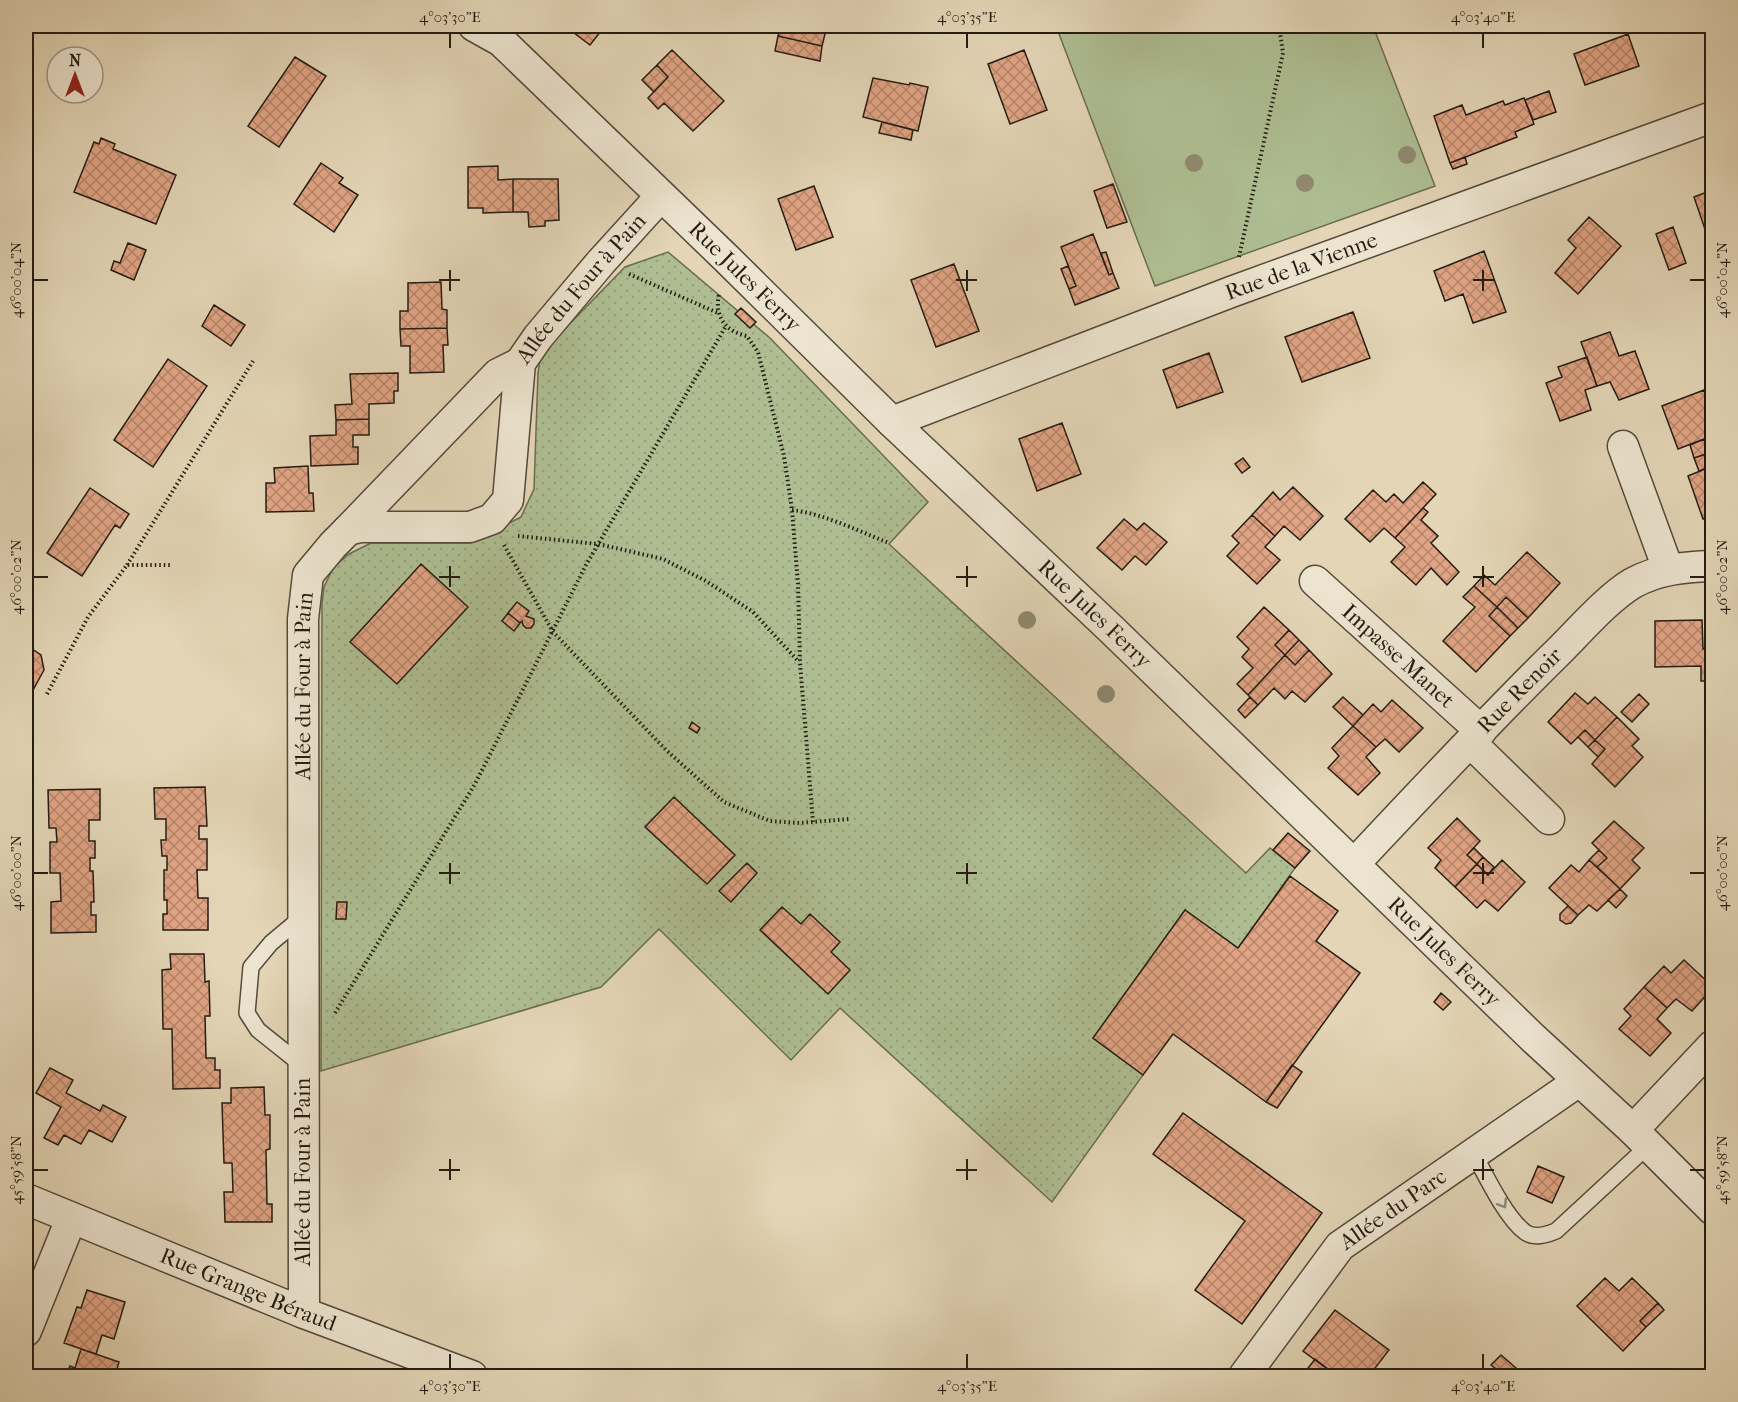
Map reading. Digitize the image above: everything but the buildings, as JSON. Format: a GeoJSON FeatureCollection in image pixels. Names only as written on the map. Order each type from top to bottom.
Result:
{"type":"FeatureCollection","features":[{"type":"Feature","properties":{"kind":"street","name":"Rue Jules Ferry"},"geometry":{"type":"LineString","coordinates":[[474,26],[501,41],[892,422],[1111,629],[1713,1209]]}},
{"type":"Feature","properties":{"kind":"street","name":"Rue de la Vienne"},"geometry":{"type":"LineString","coordinates":[[892,422],[1231,292],[1713,117]]}},
{"type":"Feature","properties":{"kind":"street","name":"Allée du Four à Pain"},"geometry":{"type":"LineString","coordinates":[[304,1313],[303,619],[308,575],[348,530],[360,527],[470,527],[492,519],[508,500],[520,363],[538,337],[601,262],[661,196]]}},
{"type":"Feature","properties":{"kind":"street"},"geometry":{"type":"LineString","coordinates":[[348,530],[498,374],[520,363]]}},
{"type":"Feature","properties":{"kind":"street"},"geometry":{"type":"LineString","coordinates":[[1623,446],[1668,569]]}},
{"type":"Feature","properties":{"kind":"street","name":"Rue Renoir"},"geometry":{"type":"LineString","coordinates":[[1354,864],[1475,737],[1613,598],[1639,580],[1668,569],[1713,566]]}},
{"type":"Feature","properties":{"kind":"street","name":"Impasse Manet"},"geometry":{"type":"LineString","coordinates":[[1315,581],[1475,737],[1549,819]]}},
{"type":"Feature","properties":{"kind":"street"},"geometry":{"type":"LineString","coordinates":[[1641,1138],[1713,1046]]}},
{"type":"Feature","properties":{"kind":"street","name":"Allée du Parc"},"geometry":{"type":"LineString","coordinates":[[1244,1377],[1340,1246],[1580,1081]]}},
{"type":"Feature","properties":{"kind":"street","name":"Rue Grange Béraud"},"geometry":{"type":"LineString","coordinates":[[26,1199],[304,1313],[472,1377]]}},
{"type":"Feature","properties":{"kind":"street"},"geometry":{"type":"LineString","coordinates":[[26,1331],[71,1219]]}},
{"type":"Feature","properties":{"kind":"lane"},"geometry":{"type":"LineString","coordinates":[[302,917],[271,943],[251,967],[247,1013],[258,1030],[303,1066]]}},
{"type":"Feature","properties":{"kind":"lane"},"geometry":{"type":"LineString","coordinates":[[1474,1154],[1507,1211],[1526,1234],[1541,1237],[1556,1231],[1641,1138]]}},
{"type":"Feature","properties":{"kind":"path"},"geometry":{"type":"LineString","coordinates":[[1231,292],[1283,53],[1279,26]]}},
{"type":"Feature","properties":{"kind":"path"},"geometry":{"type":"LineString","coordinates":[[727,259],[708,280],[719,293],[718,313],[726,326],[737,334],[747,336],[758,352],[784,456],[792,510],[798,584],[800,663],[813,822]]}},
{"type":"Feature","properties":{"kind":"path"},"geometry":{"type":"LineString","coordinates":[[601,262],[718,313]]}},
{"type":"Feature","properties":{"kind":"path"},"geometry":{"type":"LineString","coordinates":[[334,1016],[475,784],[598,544],[726,326]]}},
{"type":"Feature","properties":{"kind":"path"},"geometry":{"type":"LineString","coordinates":[[47,694],[88,616],[127,565],[253,361]]}},
{"type":"Feature","properties":{"kind":"path"},"geometry":{"type":"LineString","coordinates":[[792,510],[823,517],[889,543]]}},
{"type":"Feature","properties":{"kind":"path"},"geometry":{"type":"LineString","coordinates":[[509,536],[598,544],[663,559],[706,581],[753,612],[800,663]]}},
{"type":"Feature","properties":{"kind":"path"},"geometry":{"type":"LineString","coordinates":[[503,544],[553,632],[666,750],[724,802],[770,822],[849,819]]}},
{"type":"Feature","properties":{"kind":"path"},"geometry":{"type":"LineString","coordinates":[[127,565],[172,565]]}},
{"type":"Feature","properties":{"kind":"green space"},"geometry":{"type":"Polygon","coordinates":[[[1056,26],[1373,26],[1435,186],[1155,286],[1056,26]]]}},
{"type":"Feature","properties":{"kind":"green space"},"geometry":{"type":"Polygon","coordinates":[[[668,252],[770,338],[928,502],[889,544],[1246,873],[1270,848],[1295,868],[1238,948],[1185,910],[1093,1038],[1143,1075],[1052,1202],[840,1008],[791,1060],[659,929],[601,987],[321,1071],[322,604],[324,587],[333,568],[349,554],[371,543],[470,543],[521,517],[534,489],[540,360],[550,344],[625,267],[668,252]]]}}]}
